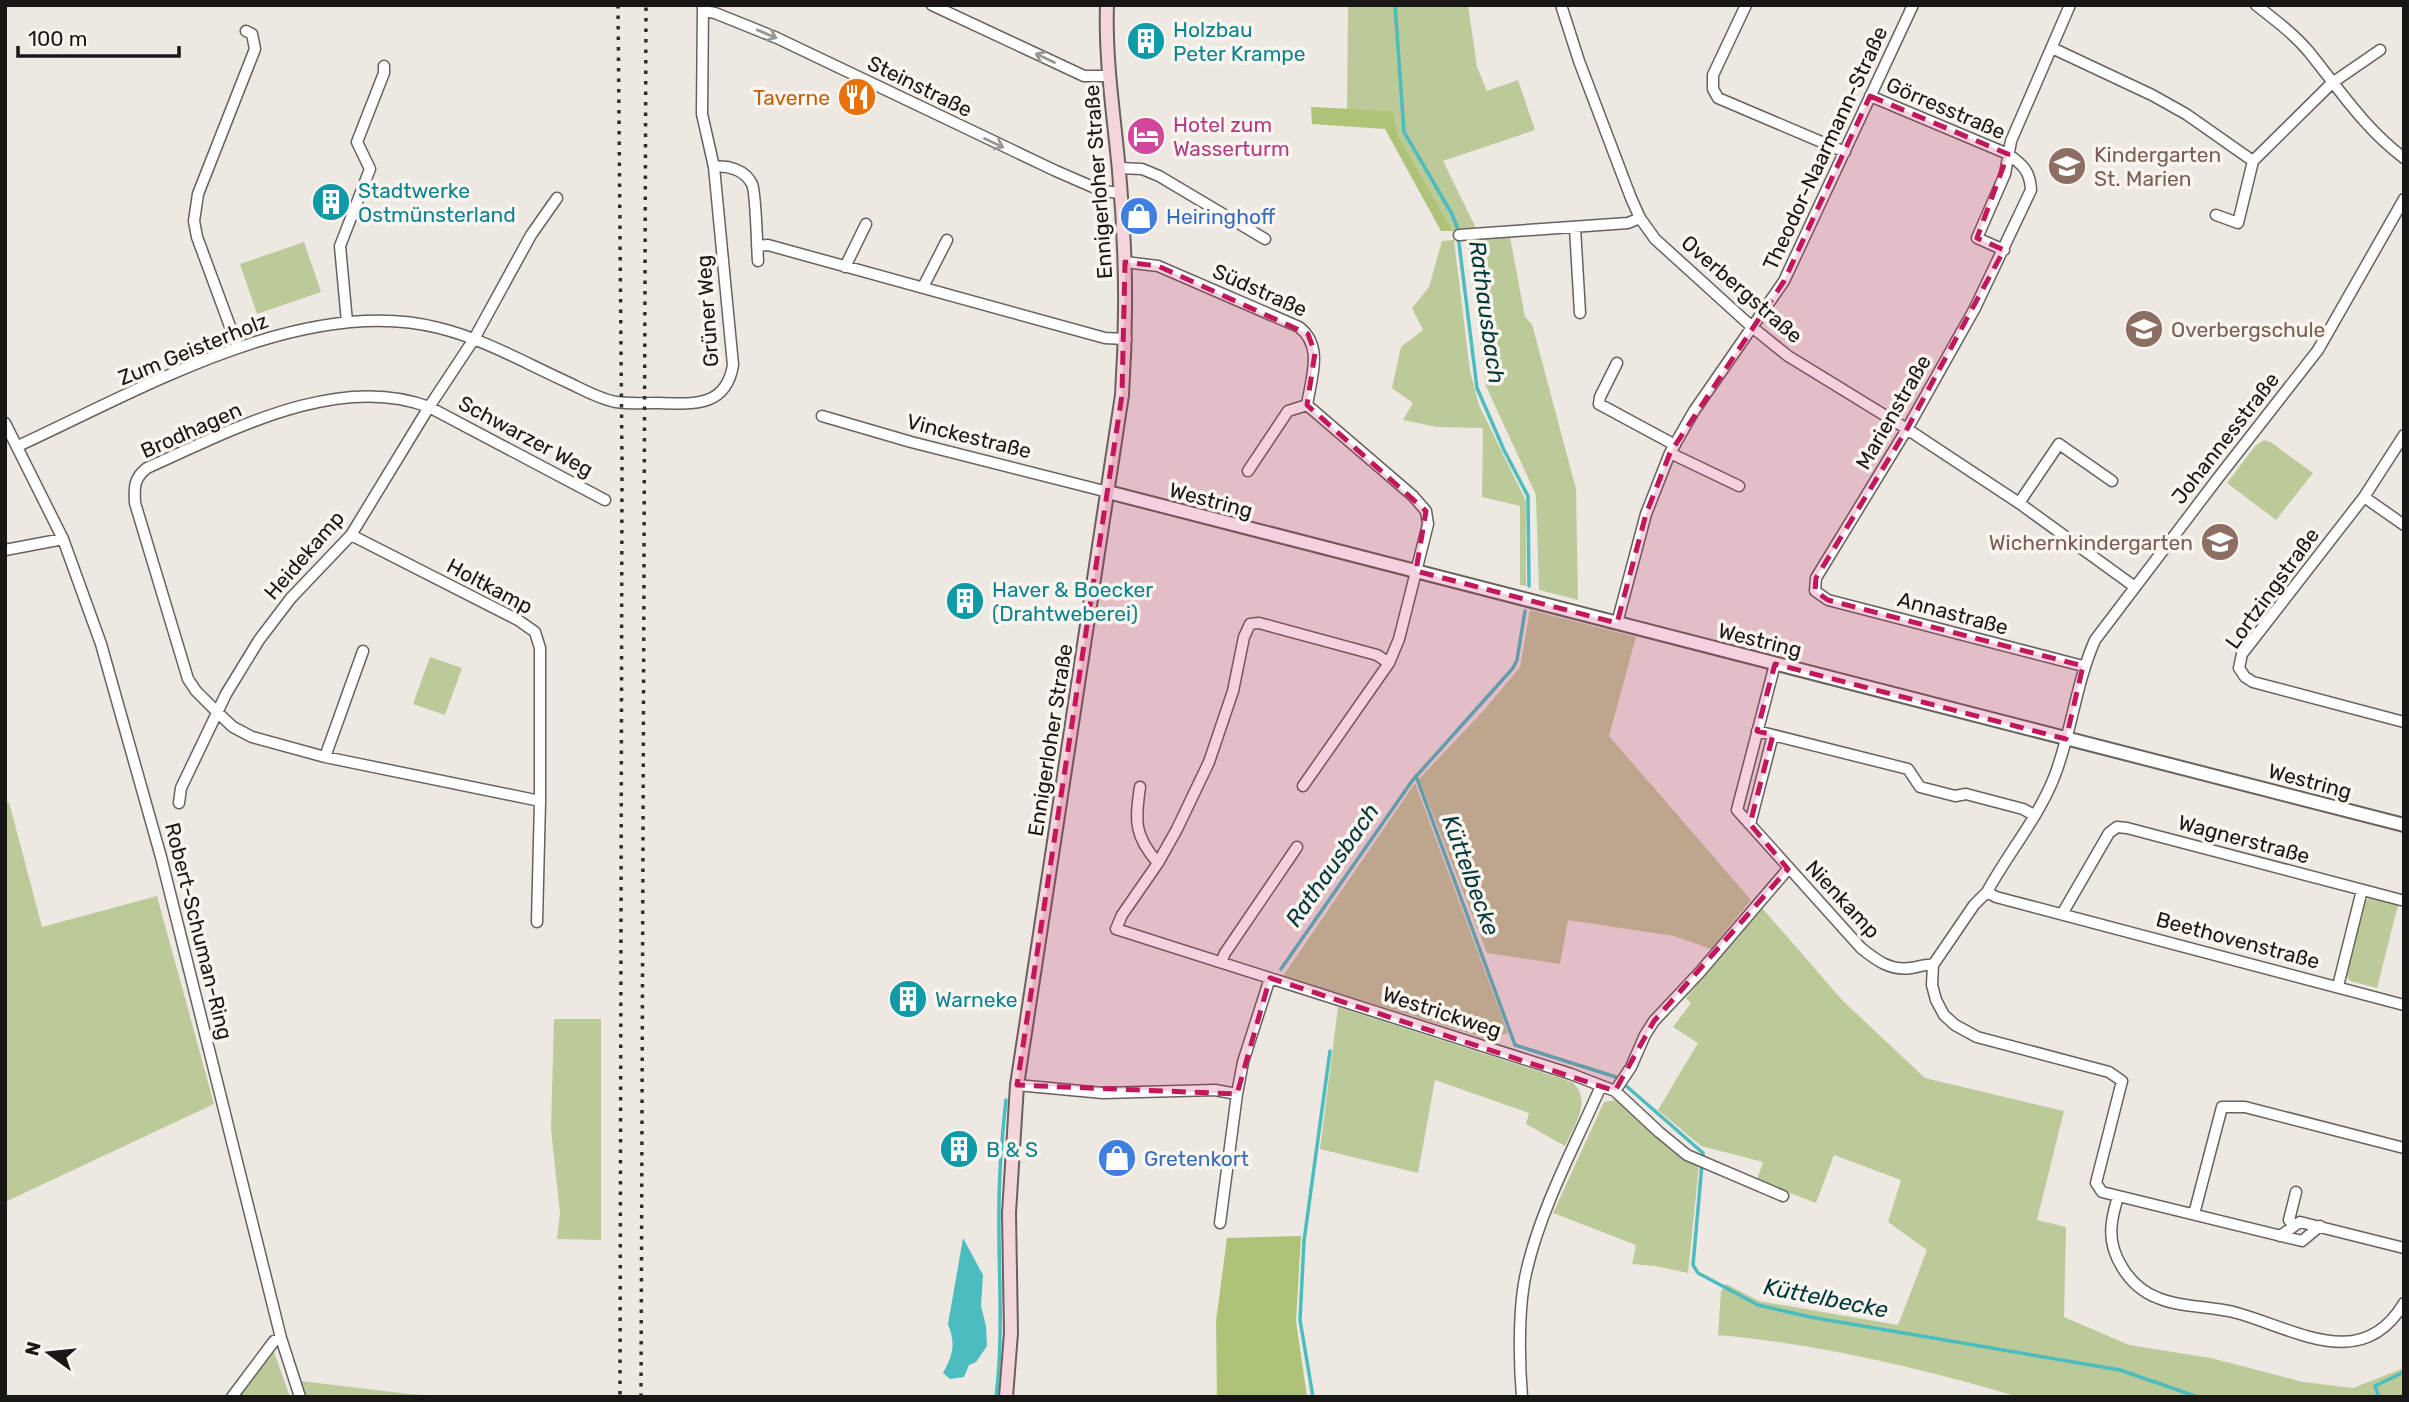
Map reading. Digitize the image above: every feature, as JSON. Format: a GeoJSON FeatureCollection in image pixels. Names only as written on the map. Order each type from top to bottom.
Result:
{"type":"FeatureCollection","features":[{"type":"Feature","properties":{"kind":"main road","name":"Ennigerloher Straße"},"geometry":{"type":"LineString","coordinates":[[1006,1397],[1012,1333],[1009,1213],[1017,1086],[1122,395],[1126,339],[1125,262],[1109,76],[1107,5]]}},
{"type":"Feature","properties":{"kind":"street"},"geometry":{"type":"LineString","coordinates":[[932,5],[1084,76],[1109,76]]}},
{"type":"Feature","properties":{"kind":"street","name":"Overbergstraße"},"geometry":{"type":"LineString","coordinates":[[1561,5],[1579,61],[1640,218],[1655,239],[1788,356],[1907,429],[2019,503],[2135,587]]}},
{"type":"Feature","properties":{"kind":"street"},"geometry":{"type":"LineString","coordinates":[[1746,5],[1713,75],[1713,89],[1718,98],[1845,152]]}},
{"type":"Feature","properties":{"kind":"street","name":"Theodor-Naarmann-Straße"},"geometry":{"type":"LineString","coordinates":[[1617,623],[1646,514],[1672,449],[1694,411],[1784,281],[1913,5]]}},
{"type":"Feature","properties":{"kind":"street"},"geometry":{"type":"LineString","coordinates":[[2004,250],[1977,238],[2006,174],[2011,141],[2070,5]]}},
{"type":"Feature","properties":{"kind":"street"},"geometry":{"type":"LineString","coordinates":[[2256,5],[2301,43],[2365,123],[2404,158]]}},
{"type":"Feature","properties":{"kind":"street","name":"Grüner Weg"},"geometry":{"type":"LineString","coordinates":[[474,339],[615,402],[689,404],[708,401],[716,396],[729,380],[733,365],[714,167],[702,114],[703,8]]}},
{"type":"Feature","properties":{"kind":"street","name":"Steinstraße"},"geometry":{"type":"LineString","coordinates":[[703,8],[777,38],[1079,181],[1102,191],[1121,193]]}},
{"type":"Feature","properties":{"kind":"street"},"geometry":{"type":"LineString","coordinates":[[238,348],[197,237],[194,221],[198,194],[255,49],[252,34],[246,31]]}},
{"type":"Feature","properties":{"kind":"street"},"geometry":{"type":"LineString","coordinates":[[2052,48],[2175,107],[2253,160]]}},
{"type":"Feature","properties":{"kind":"street"},"geometry":{"type":"LineString","coordinates":[[2216,215],[2238,223],[2253,160],[2332,83],[2380,50]]}},
{"type":"Feature","properties":{"kind":"street"},"geometry":{"type":"LineString","coordinates":[[347,322],[340,246],[370,169],[357,142],[384,73],[384,66]]}},
{"type":"Feature","properties":{"kind":"street","name":"Görresstraße"},"geometry":{"type":"LineString","coordinates":[[1870,96],[2008,154]]}},
{"type":"Feature","properties":{"kind":"street","name":"Marienstraße"},"geometry":{"type":"LineString","coordinates":[[1815,591],[1816,578],[1907,429],[1975,308],[2031,190],[2030,175],[2022,164],[2008,154]]}},
{"type":"Feature","properties":{"kind":"street"},"geometry":{"type":"LineString","coordinates":[[714,167],[726,165],[741,172],[752,185],[758,261]]}},
{"type":"Feature","properties":{"kind":"street"},"geometry":{"type":"LineString","coordinates":[[1119,168],[1142,169],[1159,176],[1265,239]]}},
{"type":"Feature","properties":{"kind":"street","name":"Heidekamp"},"geometry":{"type":"LineString","coordinates":[[179,803],[181,788],[258,640],[275,617],[351,535],[474,339],[518,257],[557,198]]}},
{"type":"Feature","properties":{"kind":"street","name":"Johannesstraße"},"geometry":{"type":"LineString","coordinates":[[1933,965],[1974,905],[1987,892],[2034,815],[2055,774],[2083,666],[2095,640],[2318,350],[2404,199]]}},
{"type":"Feature","properties":{"kind":"street"},"geometry":{"type":"LineString","coordinates":[[1459,235],[1629,223],[1640,218]]}},
{"type":"Feature","properties":{"kind":"street"},"geometry":{"type":"LineString","coordinates":[[845,267],[866,224]]}},
{"type":"Feature","properties":{"kind":"street"},"geometry":{"type":"LineString","coordinates":[[1575,228],[1580,313]]}},
{"type":"Feature","properties":{"kind":"street"},"geometry":{"type":"LineString","coordinates":[[923,287],[947,240]]}},
{"type":"Feature","properties":{"kind":"street"},"geometry":{"type":"LineString","coordinates":[[757,246],[768,245],[1105,338],[1126,339]]}},
{"type":"Feature","properties":{"kind":"street","name":"Südstraße"},"geometry":{"type":"LineString","coordinates":[[1125,262],[1158,266],[1299,327],[1308,334],[1315,353],[1307,405]]}},
{"type":"Feature","properties":{"kind":"street","name":"Zum Geisterholz"},"geometry":{"type":"LineString","coordinates":[[18,446],[139,389],[238,348],[297,330],[347,322],[404,322],[439,328],[474,339]]}},
{"type":"Feature","properties":{"kind":"street"},"geometry":{"type":"LineString","coordinates":[[1617,363],[1600,397],[1600,404],[1738,486]]}},
{"type":"Feature","properties":{"kind":"street","name":"Brodhagen"},"geometry":{"type":"LineString","coordinates":[[218,713],[188,679],[135,503],[134,488],[138,475],[147,468],[268,417],[309,404],[372,394],[408,398],[429,407]]}},
{"type":"Feature","properties":{"kind":"street"},"geometry":{"type":"LineString","coordinates":[[1248,471],[1288,411],[1307,405],[1413,496],[1426,511],[1428,524],[1399,639],[1389,663],[1303,786]]}},
{"type":"Feature","properties":{"kind":"street","name":"Schwarzer Weg"},"geometry":{"type":"LineString","coordinates":[[429,407],[605,500]]}},
{"type":"Feature","properties":{"kind":"street","name":"Vinckestraße"},"geometry":{"type":"LineString","coordinates":[[822,416],[911,442],[1108,492]]}},
{"type":"Feature","properties":{"kind":"street","name":"Robert-Schuman-Ring"},"geometry":{"type":"LineString","coordinates":[[5,423],[63,539],[101,644],[148,810],[281,1338],[300,1397]]}},
{"type":"Feature","properties":{"kind":"street"},"geometry":{"type":"LineString","coordinates":[[2404,435],[2364,497],[2404,524]]}},
{"type":"Feature","properties":{"kind":"street"},"geometry":{"type":"LineString","coordinates":[[2019,503],[2059,444],[2112,481]]}},
{"type":"Feature","properties":{"kind":"street","name":"Westring"},"geometry":{"type":"LineString","coordinates":[[1108,492],[2404,825]]}},
{"type":"Feature","properties":{"kind":"street","name":"Lortzingstraße"},"geometry":{"type":"LineString","coordinates":[[2364,497],[2242,654],[2239,668],[2245,677],[2253,682],[2404,722]]}},
{"type":"Feature","properties":{"kind":"street","name":"Holtkamp"},"geometry":{"type":"LineString","coordinates":[[351,535],[518,620],[535,632],[540,648],[537,922]]}},
{"type":"Feature","properties":{"kind":"street"},"geometry":{"type":"LineString","coordinates":[[5,550],[63,539]]}},
{"type":"Feature","properties":{"kind":"street","name":"Annastraße"},"geometry":{"type":"LineString","coordinates":[[1815,591],[1828,600],[2083,666]]}},
{"type":"Feature","properties":{"kind":"street"},"geometry":{"type":"LineString","coordinates":[[1140,787],[1136,811],[1137,830],[1144,848],[1158,863],[1194,794],[1219,735],[1233,691],[1244,637],[1250,624],[1259,623],[1377,655],[1389,663]]}},
{"type":"Feature","properties":{"kind":"street"},"geometry":{"type":"LineString","coordinates":[[325,757],[363,651]]}},
{"type":"Feature","properties":{"kind":"street","name":"Nienkamp"},"geometry":{"type":"LineString","coordinates":[[1775,664],[1737,810],[1861,948],[1877,961],[1899,969],[1933,965]]}},
{"type":"Feature","properties":{"kind":"street"},"geometry":{"type":"LineString","coordinates":[[218,713],[233,727],[252,737],[325,757],[540,801]]}},
{"type":"Feature","properties":{"kind":"street"},"geometry":{"type":"LineString","coordinates":[[1757,731],[1908,769],[1920,787],[1955,796],[1966,794],[2023,809],[2034,815]]}},
{"type":"Feature","properties":{"kind":"street"},"geometry":{"type":"LineString","coordinates":[[1750,824],[1773,735]]}},
{"type":"Feature","properties":{"kind":"street","name":"Wagnerstraße"},"geometry":{"type":"LineString","coordinates":[[2062,914],[2109,833],[2117,827],[2401,900]]}},
{"type":"Feature","properties":{"kind":"street"},"geometry":{"type":"LineString","coordinates":[[1221,962],[1297,847]]}},
{"type":"Feature","properties":{"kind":"street","name":"Westrickweg"},"geometry":{"type":"LineString","coordinates":[[1158,863],[1122,915],[1116,929],[1571,1073],[1615,1091],[1687,1154],[1783,1196]]}},
{"type":"Feature","properties":{"kind":"street"},"geometry":{"type":"LineString","coordinates":[[1615,1091],[1631,1067],[1654,1021],[1700,972],[1788,869]]}},
{"type":"Feature","properties":{"kind":"street"},"geometry":{"type":"LineString","coordinates":[[2338,986],[2362,890]]}},
{"type":"Feature","properties":{"kind":"street","name":"Beethovenstraße"},"geometry":{"type":"LineString","coordinates":[[1987,892],[1996,897],[2404,1005]]}},
{"type":"Feature","properties":{"kind":"street"},"geometry":{"type":"LineString","coordinates":[[1933,965],[1932,985],[1936,1000],[1944,1015],[1955,1026],[1977,1037],[2109,1072],[2122,1081],[2096,1183],[2102,1192],[2302,1241],[2320,1226]]}},
{"type":"Feature","properties":{"kind":"street"},"geometry":{"type":"LineString","coordinates":[[1220,1223],[1243,1062],[1270,978]]}},
{"type":"Feature","properties":{"kind":"street"},"geometry":{"type":"LineString","coordinates":[[1017,1086],[1103,1093],[1215,1090],[1237,1094]]}},
{"type":"Feature","properties":{"kind":"street"},"geometry":{"type":"LineString","coordinates":[[1522,1397],[1522,1295],[1526,1270],[1537,1235],[1601,1086]]}},
{"type":"Feature","properties":{"kind":"street"},"geometry":{"type":"LineString","coordinates":[[2194,1214],[2222,1107],[2245,1107],[2404,1149]]}},
{"type":"Feature","properties":{"kind":"street"},"geometry":{"type":"LineString","coordinates":[[2294,1226],[2289,1220],[2296,1192]]}},
{"type":"Feature","properties":{"kind":"street"},"geometry":{"type":"LineString","coordinates":[[2118,1196],[2111,1223],[2117,1258],[2130,1279],[2159,1299],[2235,1312],[2332,1343],[2346,1342],[2375,1333],[2396,1315],[2404,1303]]}},
{"type":"Feature","properties":{"kind":"street"},"geometry":{"type":"LineString","coordinates":[[2280,1236],[2300,1222],[2404,1248]]}},
{"type":"Feature","properties":{"kind":"street"},"geometry":{"type":"LineString","coordinates":[[232,1397],[274,1340],[281,1338]]}},
{"type":"Feature","properties":{"kind":"highlighted area"},"geometry":{"type":"Polygon","coordinates":[[[1870,96],[2008,154],[1977,238],[2004,250],[1907,429],[1816,578],[1815,591],[1828,600],[2083,666],[2066,739],[1775,664],[1757,731],[1773,735],[1750,824],[1788,869],[1654,1021],[1615,1091],[1270,978],[1237,1094],[1017,1085],[1122,395],[1125,262],[1158,266],[1308,334],[1315,353],[1307,405],[1426,511],[1416,571],[1617,623],[1646,514],[1670,453],[1784,281],[1870,96]]]}},
{"type":"Feature","properties":{"kind":"green space"},"geometry":{"type":"Polygon","coordinates":[[[1348,5],[1468,5],[1477,67],[1487,91],[1518,80],[1535,130],[1443,161],[1477,230],[1453,231],[1398,135],[1393,111],[1347,109],[1348,5]]]}},
{"type":"Feature","properties":{"kind":"green space"},"geometry":{"type":"Polygon","coordinates":[[[1311,107],[1393,111],[1398,135],[1453,231],[1441,231],[1385,129],[1312,124],[1311,107]]]}},
{"type":"Feature","properties":{"kind":"green space"},"geometry":{"type":"Polygon","coordinates":[[[1510,237],[1525,317],[1532,324],[1576,489],[1578,600],[1539,590],[1536,495],[1486,386],[1467,239],[1510,237]]]}},
{"type":"Feature","properties":{"kind":"green space"},"geometry":{"type":"Polygon","coordinates":[[[1454,240],[1470,371],[1479,405],[1526,501],[1526,586],[1520,585],[1520,506],[1482,497],[1483,428],[1437,427],[1403,420],[1413,403],[1392,388],[1401,347],[1423,330],[1412,308],[1429,287],[1442,241],[1454,240]]]}},
{"type":"Feature","properties":{"kind":"green space"},"geometry":{"type":"Polygon","coordinates":[[[304,242],[321,292],[257,314],[240,264],[304,242]]]}},
{"type":"Feature","properties":{"kind":"green space"},"geometry":{"type":"Polygon","coordinates":[[[2264,440],[2313,473],[2276,520],[2227,483],[2255,446],[2264,440]]]}},
{"type":"Feature","properties":{"kind":"green space"},"geometry":{"type":"Polygon","coordinates":[[[1530,610],[1636,637],[1609,736],[1751,900],[1711,949],[1674,936],[1568,920],[1560,964],[1487,953],[1419,779],[1520,667],[1530,610]]]}},
{"type":"Feature","properties":{"kind":"green space"},"geometry":{"type":"Polygon","coordinates":[[[430,657],[462,668],[445,715],[413,704],[430,657]]]}},
{"type":"Feature","properties":{"kind":"green space"},"geometry":{"type":"Polygon","coordinates":[[[1415,783],[1508,1033],[1487,1039],[1283,976],[1415,783]]]}},
{"type":"Feature","properties":{"kind":"green space"},"geometry":{"type":"Polygon","coordinates":[[[9,802],[42,927],[157,896],[214,1104],[5,1202],[5,803],[9,802]]]}},
{"type":"Feature","properties":{"kind":"green space"},"geometry":{"type":"Polygon","coordinates":[[[2370,898],[2398,905],[2377,988],[2350,981],[2345,974],[2363,902],[2370,898]]]}},
{"type":"Feature","properties":{"kind":"green space"},"geometry":{"type":"Polygon","coordinates":[[[1762,908],[1843,1001],[1925,1078],[2064,1111],[2037,1220],[2066,1227],[2064,1317],[2129,1345],[2211,1358],[2303,1382],[2353,1388],[2404,1368],[2404,1397],[2019,1397],[1870,1358],[1794,1344],[1718,1335],[1721,1291],[1726,1284],[1759,1301],[1898,1325],[1927,1250],[1888,1222],[1901,1180],[1834,1155],[1816,1203],[1757,1180],[1763,1162],[1701,1146],[1658,1110],[1698,1043],[1673,1027],[1691,1003],[1686,998],[1762,908]]]}},
{"type":"Feature","properties":{"kind":"green space"},"geometry":{"type":"Polygon","coordinates":[[[1338,1007],[1572,1082],[1578,1089],[1581,1105],[1577,1122],[1565,1146],[1526,1124],[1529,1113],[1435,1080],[1418,1173],[1320,1149],[1338,1007]]]}},
{"type":"Feature","properties":{"kind":"green space"},"geometry":{"type":"Polygon","coordinates":[[[554,1019],[601,1019],[601,1240],[557,1239],[560,1213],[551,1129],[554,1019]]]}},
{"type":"Feature","properties":{"kind":"green space"},"geometry":{"type":"Polygon","coordinates":[[[1616,1100],[1673,1151],[1699,1166],[1688,1273],[1632,1264],[1636,1245],[1553,1213],[1604,1102],[1616,1100]]]}},
{"type":"Feature","properties":{"kind":"green space"},"geometry":{"type":"Polygon","coordinates":[[[1301,1236],[1296,1321],[1307,1397],[1217,1397],[1216,1321],[1227,1238],[1301,1236]]]}},
{"type":"Feature","properties":{"kind":"green space"},"geometry":{"type":"Polygon","coordinates":[[[273,1349],[290,1397],[239,1397],[273,1349]]]}},
{"type":"Feature","properties":{"kind":"green space"},"geometry":{"type":"Polygon","coordinates":[[[301,1381],[409,1394],[464,1397],[306,1397],[301,1381]]]}},
{"type":"Feature","properties":{"kind":"water"},"geometry":{"type":"Polygon","coordinates":[[[963,1238],[983,1275],[981,1306],[987,1346],[976,1362],[969,1365],[964,1377],[950,1379],[943,1373],[952,1349],[948,1324],[963,1238]]]}},
{"type":"Feature","properties":{"kind":"waterway","name":"Rathausbach"},"geometry":{"type":"LineString","coordinates":[[1395,5],[1404,132],[1457,227],[1477,388],[1528,496],[1529,586]]}},
{"type":"Feature","properties":{"kind":"waterway","name":"Rathausbach"},"geometry":{"type":"LineString","coordinates":[[1281,969],[1412,781],[1513,668],[1517,660],[1525,611]]}},
{"type":"Feature","properties":{"kind":"waterway","name":"Küttelbecke"},"geometry":{"type":"LineString","coordinates":[[1416,776],[1515,1045],[1616,1077],[1703,1153],[1693,1265],[1698,1273],[1758,1305],[1810,1317],[2120,1370],[2198,1397]]}},
{"type":"Feature","properties":{"kind":"waterway","name":"Rathausbach"},"geometry":{"type":"LineString","coordinates":[[1313,1397],[1300,1320],[1304,1241],[1330,1051]]}},
{"type":"Feature","properties":{"kind":"waterway"},"geometry":{"type":"LineString","coordinates":[[996,1397],[1000,1326],[1000,1181],[1006,1100]]}},
{"type":"Feature","properties":{"kind":"waterway"},"geometry":{"type":"LineString","coordinates":[[2379,1397],[2375,1386],[2404,1372]]}},
{"type":"Feature","properties":{"kind":"railway"},"geometry":{"type":"LineString","coordinates":[[618,5],[622,464],[620,1397]]}},
{"type":"Feature","properties":{"kind":"railway"},"geometry":{"type":"LineString","coordinates":[[641,1397],[646,5]]}},
{"type":"Feature","properties":{"kind":"place","name":"Holzbau Peter Krampe"},"geometry":{"type":"Point","coordinates":[1146,41]}},
{"type":"Feature","properties":{"kind":"place","name":"Taverne"},"geometry":{"type":"Point","coordinates":[857,97]}},
{"type":"Feature","properties":{"kind":"place","name":"Hotel zum Wasserturm"},"geometry":{"type":"Point","coordinates":[1146,136]}},
{"type":"Feature","properties":{"kind":"place","name":"Kindergarten St. Marien"},"geometry":{"type":"Point","coordinates":[2067,166]}},
{"type":"Feature","properties":{"kind":"place","name":"Stadtwerke Ostmünsterland"},"geometry":{"type":"Point","coordinates":[331,202]}},
{"type":"Feature","properties":{"kind":"place","name":"Heiringhoff"},"geometry":{"type":"Point","coordinates":[1139,216]}},
{"type":"Feature","properties":{"kind":"place","name":"Overbergschule"},"geometry":{"type":"Point","coordinates":[2144,329]}},
{"type":"Feature","properties":{"kind":"place","name":"Wichernkindergarten"},"geometry":{"type":"Point","coordinates":[2220,542]}},
{"type":"Feature","properties":{"kind":"place","name":"Haver & Boecker (Drahtweberei)"},"geometry":{"type":"Point","coordinates":[965,601]}},
{"type":"Feature","properties":{"kind":"place","name":"Warneke"},"geometry":{"type":"Point","coordinates":[908,999]}},
{"type":"Feature","properties":{"kind":"place","name":"B & S"},"geometry":{"type":"Point","coordinates":[959,1149]}},
{"type":"Feature","properties":{"kind":"place","name":"Gretenkort"},"geometry":{"type":"Point","coordinates":[1117,1158]}}]}
